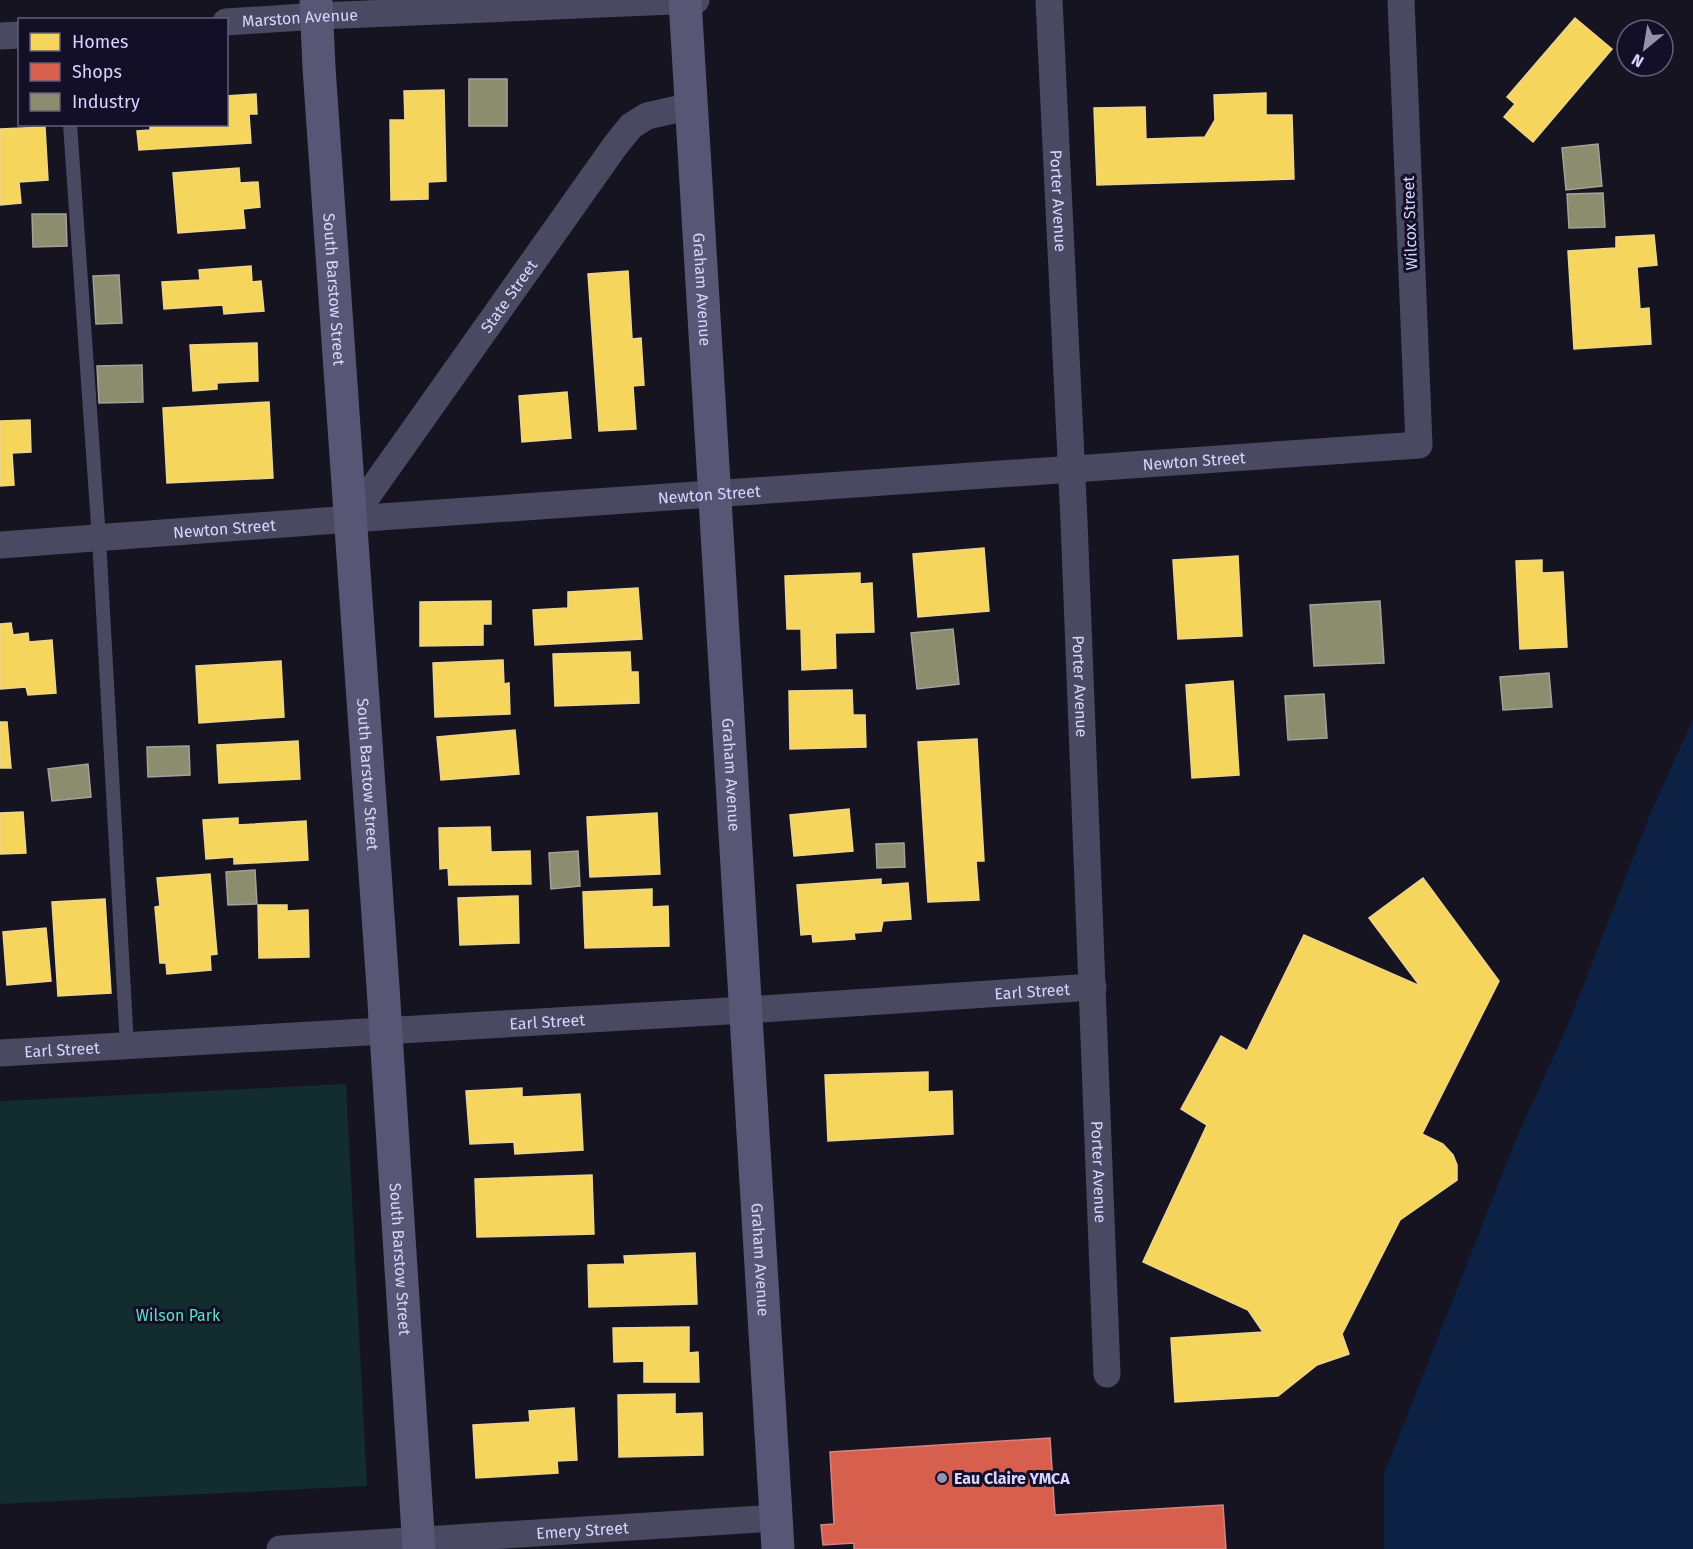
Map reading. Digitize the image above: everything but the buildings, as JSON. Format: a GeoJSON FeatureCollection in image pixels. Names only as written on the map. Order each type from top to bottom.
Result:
{"type":"FeatureCollection","features":[{"type":"Feature","properties":{"kind":"street","name":"Marston Avenue"},"geometry":{"type":"LineString","coordinates":[[228,22],[317,8],[688,0]]}},
{"type":"Feature","properties":{"kind":"street","name":"Graham Avenue"},"geometry":{"type":"LineString","coordinates":[[688,0],[691,106],[777,1534]]}},
{"type":"Feature","properties":{"kind":"street","name":"Porter Avenue"},"geometry":{"type":"LineString","coordinates":[[1049,0],[1093,987],[1107,1374]]}},
{"type":"Feature","properties":{"kind":"street","name":"Wilcox Street"},"geometry":{"type":"LineString","coordinates":[[1401,0],[1419,445]]}},
{"type":"Feature","properties":{"kind":"street","name":"South Barstow Street"},"geometry":{"type":"LineString","coordinates":[[317,8],[419,1545]]}},
{"type":"Feature","properties":{"kind":"street"},"geometry":{"type":"LineString","coordinates":[[0,36],[18,35]]}},
{"type":"Feature","properties":{"kind":"street","name":"State Street"},"geometry":{"type":"LineString","coordinates":[[351,519],[631,126],[647,116],[691,106]]}},
{"type":"Feature","properties":{"kind":"street","name":"Newton Street"},"geometry":{"type":"LineString","coordinates":[[0,545],[1419,445]]}},
{"type":"Feature","properties":{"kind":"street","name":"Earl Street"},"geometry":{"type":"LineString","coordinates":[[0,1053],[746,1010],[1093,987]]}},
{"type":"Feature","properties":{"kind":"street","name":"Emery Street"},"geometry":{"type":"LineString","coordinates":[[280,1549],[777,1534]]}},
{"type":"Feature","properties":{"kind":"lane"},"geometry":{"type":"LineString","coordinates":[[70,126],[99,539],[127,1046]]}},
{"type":"Feature","properties":{"kind":"green space","name":"Wilson Park"},"geometry":{"type":"Polygon","coordinates":[[[346,1084],[367,1486],[0,1504],[0,1101],[346,1084]]]}},
{"type":"Feature","properties":{"kind":"water"},"geometry":{"type":"Polygon","coordinates":[[[1693,719],[1693,1549],[1384,1549],[1384,1474],[1517,1137],[1567,1027],[1651,812],[1693,719]]]}},
{"type":"Feature","properties":{"kind":"place","name":"Eau Claire YMCA"},"geometry":{"type":"Point","coordinates":[942,1478]}}]}
